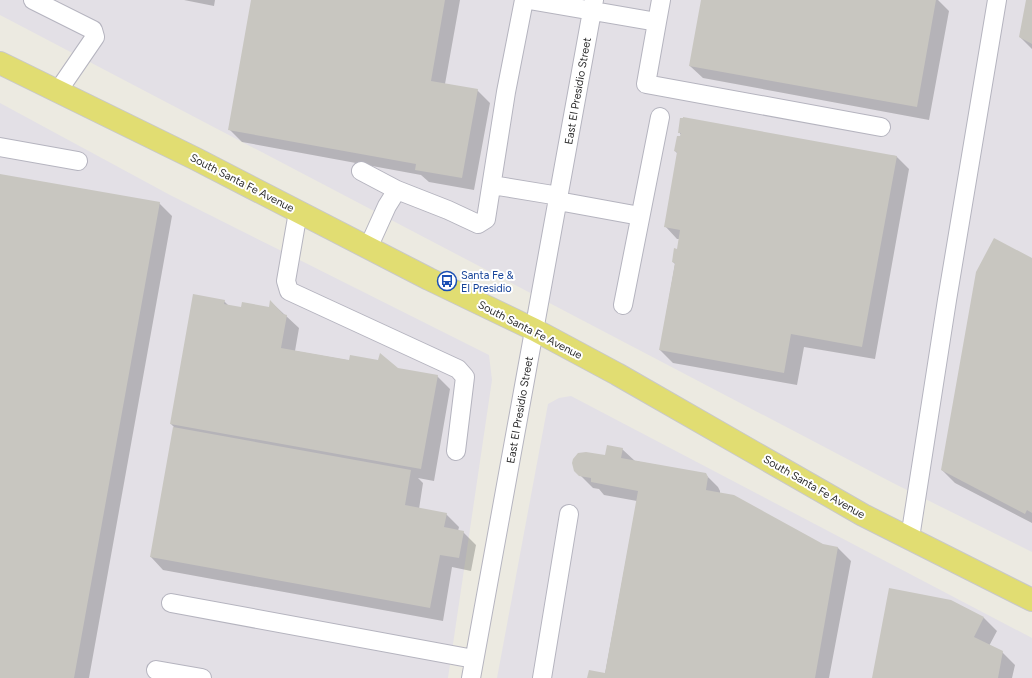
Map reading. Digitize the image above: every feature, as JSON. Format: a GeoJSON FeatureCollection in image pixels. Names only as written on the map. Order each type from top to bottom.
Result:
{"type":"FeatureCollection","features":[{"type":"Feature","properties":{"kind":"main road","name":"South Santa Fe Avenue"},"geometry":{"type":"LineString","coordinates":[[0,63],[196,159],[368,248],[535,330],[617,374],[863,515],[1032,600]]}},
{"type":"Feature","properties":{"kind":"street"},"geometry":{"type":"LineString","coordinates":[[33,0],[93,30],[95,37],[58,91]]}},
{"type":"Feature","properties":{"kind":"street"},"geometry":{"type":"LineString","coordinates":[[361,171],[397,190],[448,210],[478,224],[486,219],[506,92],[524,0]]}},
{"type":"Feature","properties":{"kind":"street"},"geometry":{"type":"LineString","coordinates":[[529,0],[593,5],[657,22]]}},
{"type":"Feature","properties":{"kind":"street"},"geometry":{"type":"LineString","coordinates":[[661,0],[646,84],[881,127]]}},
{"type":"Feature","properties":{"kind":"street"},"geometry":{"type":"LineString","coordinates":[[910,538],[947,300],[997,0]]}},
{"type":"Feature","properties":{"kind":"street","name":"East El Presidio Street"},"geometry":{"type":"LineString","coordinates":[[471,678],[593,5]]}},
{"type":"Feature","properties":{"kind":"street"},"geometry":{"type":"LineString","coordinates":[[623,305],[660,117]]}},
{"type":"Feature","properties":{"kind":"street"},"geometry":{"type":"LineString","coordinates":[[0,147],[78,161]]}},
{"type":"Feature","properties":{"kind":"street"},"geometry":{"type":"LineString","coordinates":[[492,185],[640,216]]}},
{"type":"Feature","properties":{"kind":"street"},"geometry":{"type":"LineString","coordinates":[[368,248],[387,206],[397,190]]}},
{"type":"Feature","properties":{"kind":"street"},"geometry":{"type":"LineString","coordinates":[[298,212],[286,281],[289,291],[458,370],[465,377],[456,451]]}},
{"type":"Feature","properties":{"kind":"street"},"geometry":{"type":"LineString","coordinates":[[542,678],[569,514]]}},
{"type":"Feature","properties":{"kind":"street"},"geometry":{"type":"LineString","coordinates":[[171,603],[474,659]]}},
{"type":"Feature","properties":{"kind":"street"},"geometry":{"type":"LineString","coordinates":[[156,670],[202,678]]}},
{"type":"Feature","properties":{"kind":"shaded area"},"geometry":{"type":"Polygon","coordinates":[[[0,0],[1032,0],[1032,552],[893,483],[0,15],[0,0]]]}},
{"type":"Feature","properties":{"kind":"shaded area"},"geometry":{"type":"Polygon","coordinates":[[[0,103],[170,195],[489,355],[492,380],[448,678],[0,678],[0,103]]]}},
{"type":"Feature","properties":{"kind":"shaded area"},"geometry":{"type":"Polygon","coordinates":[[[571,396],[1032,638],[1032,678],[497,678],[548,404],[559,398],[571,396]]]}},
{"type":"Feature","properties":{"kind":"building"},"geometry":{"type":"Polygon","coordinates":[[[251,0],[445,0],[431,81],[478,89],[462,178],[415,170],[416,164],[228,130],[251,0]]]}},
{"type":"Feature","properties":{"kind":"building"},"geometry":{"type":"Polygon","coordinates":[[[701,0],[936,0],[917,107],[689,66],[701,0]]]}},
{"type":"Feature","properties":{"kind":"building"},"geometry":{"type":"Polygon","coordinates":[[[1026,0],[1032,0],[1032,44],[1019,37],[1026,0]]]}},
{"type":"Feature","properties":{"kind":"building"},"geometry":{"type":"Polygon","coordinates":[[[683,117],[897,156],[862,347],[791,334],[784,373],[659,350],[675,263],[672,262],[674,248],[677,249],[680,230],[664,227],[677,152],[674,151],[677,136],[680,136],[681,133],[678,133],[680,118],[683,117]]]}},
{"type":"Feature","properties":{"kind":"building"},"geometry":{"type":"Polygon","coordinates":[[[0,174],[160,202],[74,678],[0,678],[0,174]]]}},
{"type":"Feature","properties":{"kind":"building"},"geometry":{"type":"Polygon","coordinates":[[[994,238],[1032,258],[1032,513],[1027,510],[1025,514],[941,470],[976,272],[994,238]]]}},
{"type":"Feature","properties":{"kind":"building"},"geometry":{"type":"Polygon","coordinates":[[[193,294],[225,300],[224,304],[241,307],[242,302],[269,307],[270,300],[283,314],[287,315],[281,348],[349,360],[350,355],[378,360],[380,353],[398,368],[438,375],[421,469],[170,424],[193,294]]]}},
{"type":"Feature","properties":{"kind":"building"},"geometry":{"type":"Polygon","coordinates":[[[173,427],[411,470],[405,505],[447,513],[444,527],[464,531],[459,558],[440,555],[430,608],[150,557],[173,427]]]}},
{"type":"Feature","properties":{"kind":"building"},"geometry":{"type":"Polygon","coordinates":[[[607,445],[623,448],[621,458],[706,473],[708,477],[706,490],[734,495],[823,544],[838,547],[815,678],[587,678],[589,670],[605,673],[638,491],[591,482],[591,478],[579,476],[574,471],[572,463],[573,459],[578,453],[586,452],[605,455],[607,445]]]}},
{"type":"Feature","properties":{"kind":"building"},"geometry":{"type":"Polygon","coordinates":[[[889,588],[951,600],[984,617],[974,637],[1003,651],[998,678],[872,678],[889,588]]]}},
{"type":"Feature","properties":{"kind":"place","name":"Santa Fe & El Presidio"},"geometry":{"type":"Point","coordinates":[447,281]}}]}
